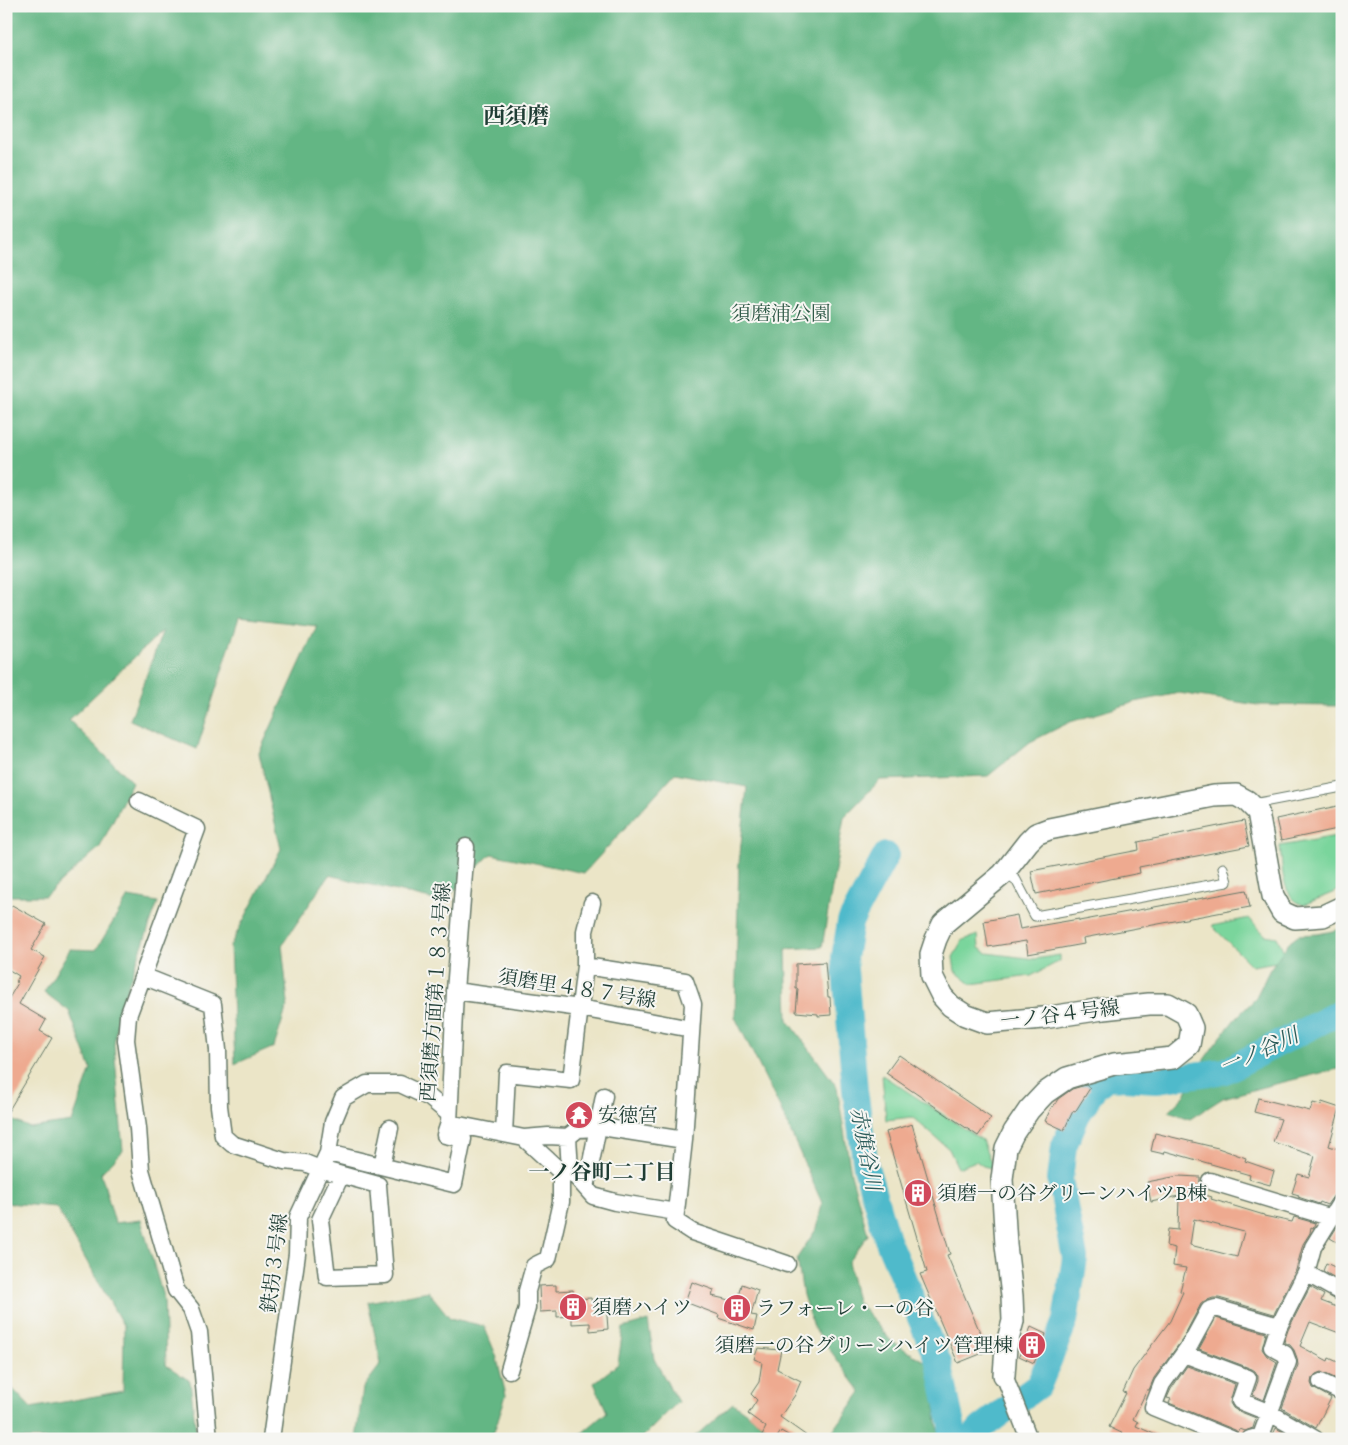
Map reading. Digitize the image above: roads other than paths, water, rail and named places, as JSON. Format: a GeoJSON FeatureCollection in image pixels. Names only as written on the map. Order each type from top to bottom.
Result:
{"type":"FeatureCollection","features":[{"type":"Feature","properties":{"kind":"street","name":"一ノ谷４号線"},"geometry":{"type":"LineString","coordinates":[[1004,1375],[1006,1347],[1013,1321],[1002,1179],[1006,1148],[1014,1132],[1029,1110],[1045,1093],[1067,1078],[1114,1064],[1173,1058],[1189,1044],[1192,1028],[1186,1014],[1168,1004],[1110,1008],[987,1023],[965,1015],[951,1006],[942,996],[932,976],[931,954],[936,939],[943,924],[1005,872],[1036,834],[1049,829],[1214,796],[1236,795],[1250,804]]}},
{"type":"Feature","properties":{"kind":"street"},"geometry":{"type":"LineString","coordinates":[[139,801],[197,829],[128,1016],[126,1040],[138,1128],[141,1170],[176,1290],[191,1309],[199,1332],[209,1439]]}},
{"type":"Feature","properties":{"kind":"street"},"geometry":{"type":"LineString","coordinates":[[1250,804],[1258,812],[1273,896],[1282,912],[1295,918],[1323,916],[1342,907]]}},
{"type":"Feature","properties":{"kind":"street","name":"西須磨方面第１８３号線"},"geometry":{"type":"LineString","coordinates":[[466,847],[448,1118],[524,1138],[548,1136],[568,1138]]}},
{"type":"Feature","properties":{"kind":"street"},"geometry":{"type":"LineString","coordinates":[[504,1134],[507,1073],[571,1080],[585,966],[585,931],[592,902]]}},
{"type":"Feature","properties":{"kind":"street"},"geometry":{"type":"LineString","coordinates":[[585,966],[685,981],[693,1004],[684,1140],[675,1221],[692,1232],[787,1264]]}},
{"type":"Feature","properties":{"kind":"street"},"geometry":{"type":"LineString","coordinates":[[143,976],[213,1004],[218,1050],[218,1106],[223,1136],[232,1144],[284,1161],[305,1163],[320,1170],[341,1175],[378,1185],[385,1276],[327,1277],[320,1220],[341,1175]]}},
{"type":"Feature","properties":{"kind":"street","name":"須磨里４８７号線"},"geometry":{"type":"LineString","coordinates":[[455,991],[580,1008],[691,1029]]}},
{"type":"Feature","properties":{"kind":"street","name":"鉄拐３号線"},"geometry":{"type":"LineString","coordinates":[[271,1439],[297,1254],[298,1217],[328,1153],[333,1122],[343,1098],[367,1084],[400,1084],[430,1098],[448,1118]]}},
{"type":"Feature","properties":{"kind":"street"},"geometry":{"type":"LineString","coordinates":[[586,1188],[602,1128],[604,1096]]}},
{"type":"Feature","properties":{"kind":"street"},"geometry":{"type":"LineString","coordinates":[[328,1153],[454,1184],[464,1139],[445,1135],[448,1118]]}},
{"type":"Feature","properties":{"kind":"street"},"geometry":{"type":"LineString","coordinates":[[382,1166],[390,1128]]}},
{"type":"Feature","properties":{"kind":"street"},"geometry":{"type":"LineString","coordinates":[[509,1370],[527,1308],[527,1291],[534,1266],[548,1259],[561,1202],[568,1138],[578,1129],[602,1128],[684,1140]]}},
{"type":"Feature","properties":{"kind":"street"},"geometry":{"type":"LineString","coordinates":[[524,1138],[586,1188],[593,1196],[615,1202],[676,1212]]}},
{"type":"Feature","properties":{"kind":"street"},"geometry":{"type":"LineString","coordinates":[[1210,1181],[1338,1209],[1314,1248],[1306,1272],[1279,1326],[1272,1347],[1285,1354],[1288,1362],[1261,1436],[1250,1439]]}},
{"type":"Feature","properties":{"kind":"street"},"geometry":{"type":"LineString","coordinates":[[1306,1272],[1342,1293]]}},
{"type":"Feature","properties":{"kind":"street"},"geometry":{"type":"LineString","coordinates":[[1231,1439],[1153,1407],[1162,1384],[1184,1354],[1209,1310],[1216,1308],[1279,1326]]}},
{"type":"Feature","properties":{"kind":"street"},"geometry":{"type":"LineString","coordinates":[[1184,1354],[1248,1378],[1240,1401],[1270,1413],[1315,1439]]}},
{"type":"Feature","properties":{"kind":"street"},"geometry":{"type":"LineString","coordinates":[[1004,1375],[1029,1439]]}},
{"type":"Feature","properties":{"kind":"street"},"geometry":{"type":"LineString","coordinates":[[1321,1382],[1342,1392]]}},
{"type":"Feature","properties":{"kind":"lane"},"geometry":{"type":"LineString","coordinates":[[1250,804],[1342,787]]}},
{"type":"Feature","properties":{"kind":"lane"},"geometry":{"type":"LineString","coordinates":[[1005,872],[1016,880],[1035,916],[1227,882],[1223,868]]}},
{"type":"Feature","properties":{"kind":"waterway","name":"赤旗谷川"},"geometry":{"type":"LineString","coordinates":[[886,855],[850,922],[844,958],[855,1090],[866,1167],[887,1239],[939,1363],[952,1425],[950,1439]]}},
{"type":"Feature","properties":{"kind":"waterway","name":"一ノ谷川"},"geometry":{"type":"LineString","coordinates":[[971,1439],[981,1428],[1039,1385],[1065,1321],[1075,1258],[1060,1180],[1064,1146],[1077,1116],[1095,1087],[1108,1077],[1156,1080],[1225,1071],[1342,1011]]}},
{"type":"Feature","properties":{"kind":"place","name":"安徳宮"},"geometry":{"type":"Point","coordinates":[579,1115]}},
{"type":"Feature","properties":{"kind":"place","name":"須磨一の谷グリーンハイツB棟"},"geometry":{"type":"Point","coordinates":[918,1193]}},
{"type":"Feature","properties":{"kind":"place","name":"須磨ハイツ"},"geometry":{"type":"Point","coordinates":[573,1307]}},
{"type":"Feature","properties":{"kind":"place","name":"ラフォーレ・一の谷"},"geometry":{"type":"Point","coordinates":[737,1308]}},
{"type":"Feature","properties":{"kind":"place","name":"須磨一の谷グリーンハイツ管理棟"},"geometry":{"type":"Point","coordinates":[1032,1345]}},
{"type":"Feature","properties":{"kind":"district","name":"西須磨"},"geometry":{"type":"Point","coordinates":[516,115]}},
{"type":"Feature","properties":{"kind":"district","name":"一ノ谷町二丁目"},"geometry":{"type":"Point","coordinates":[602,1172]}},
{"type":"Feature","properties":{"kind":"park label","name":"須磨浦公園"},"geometry":{"type":"Point","coordinates":[781,313]}}]}
